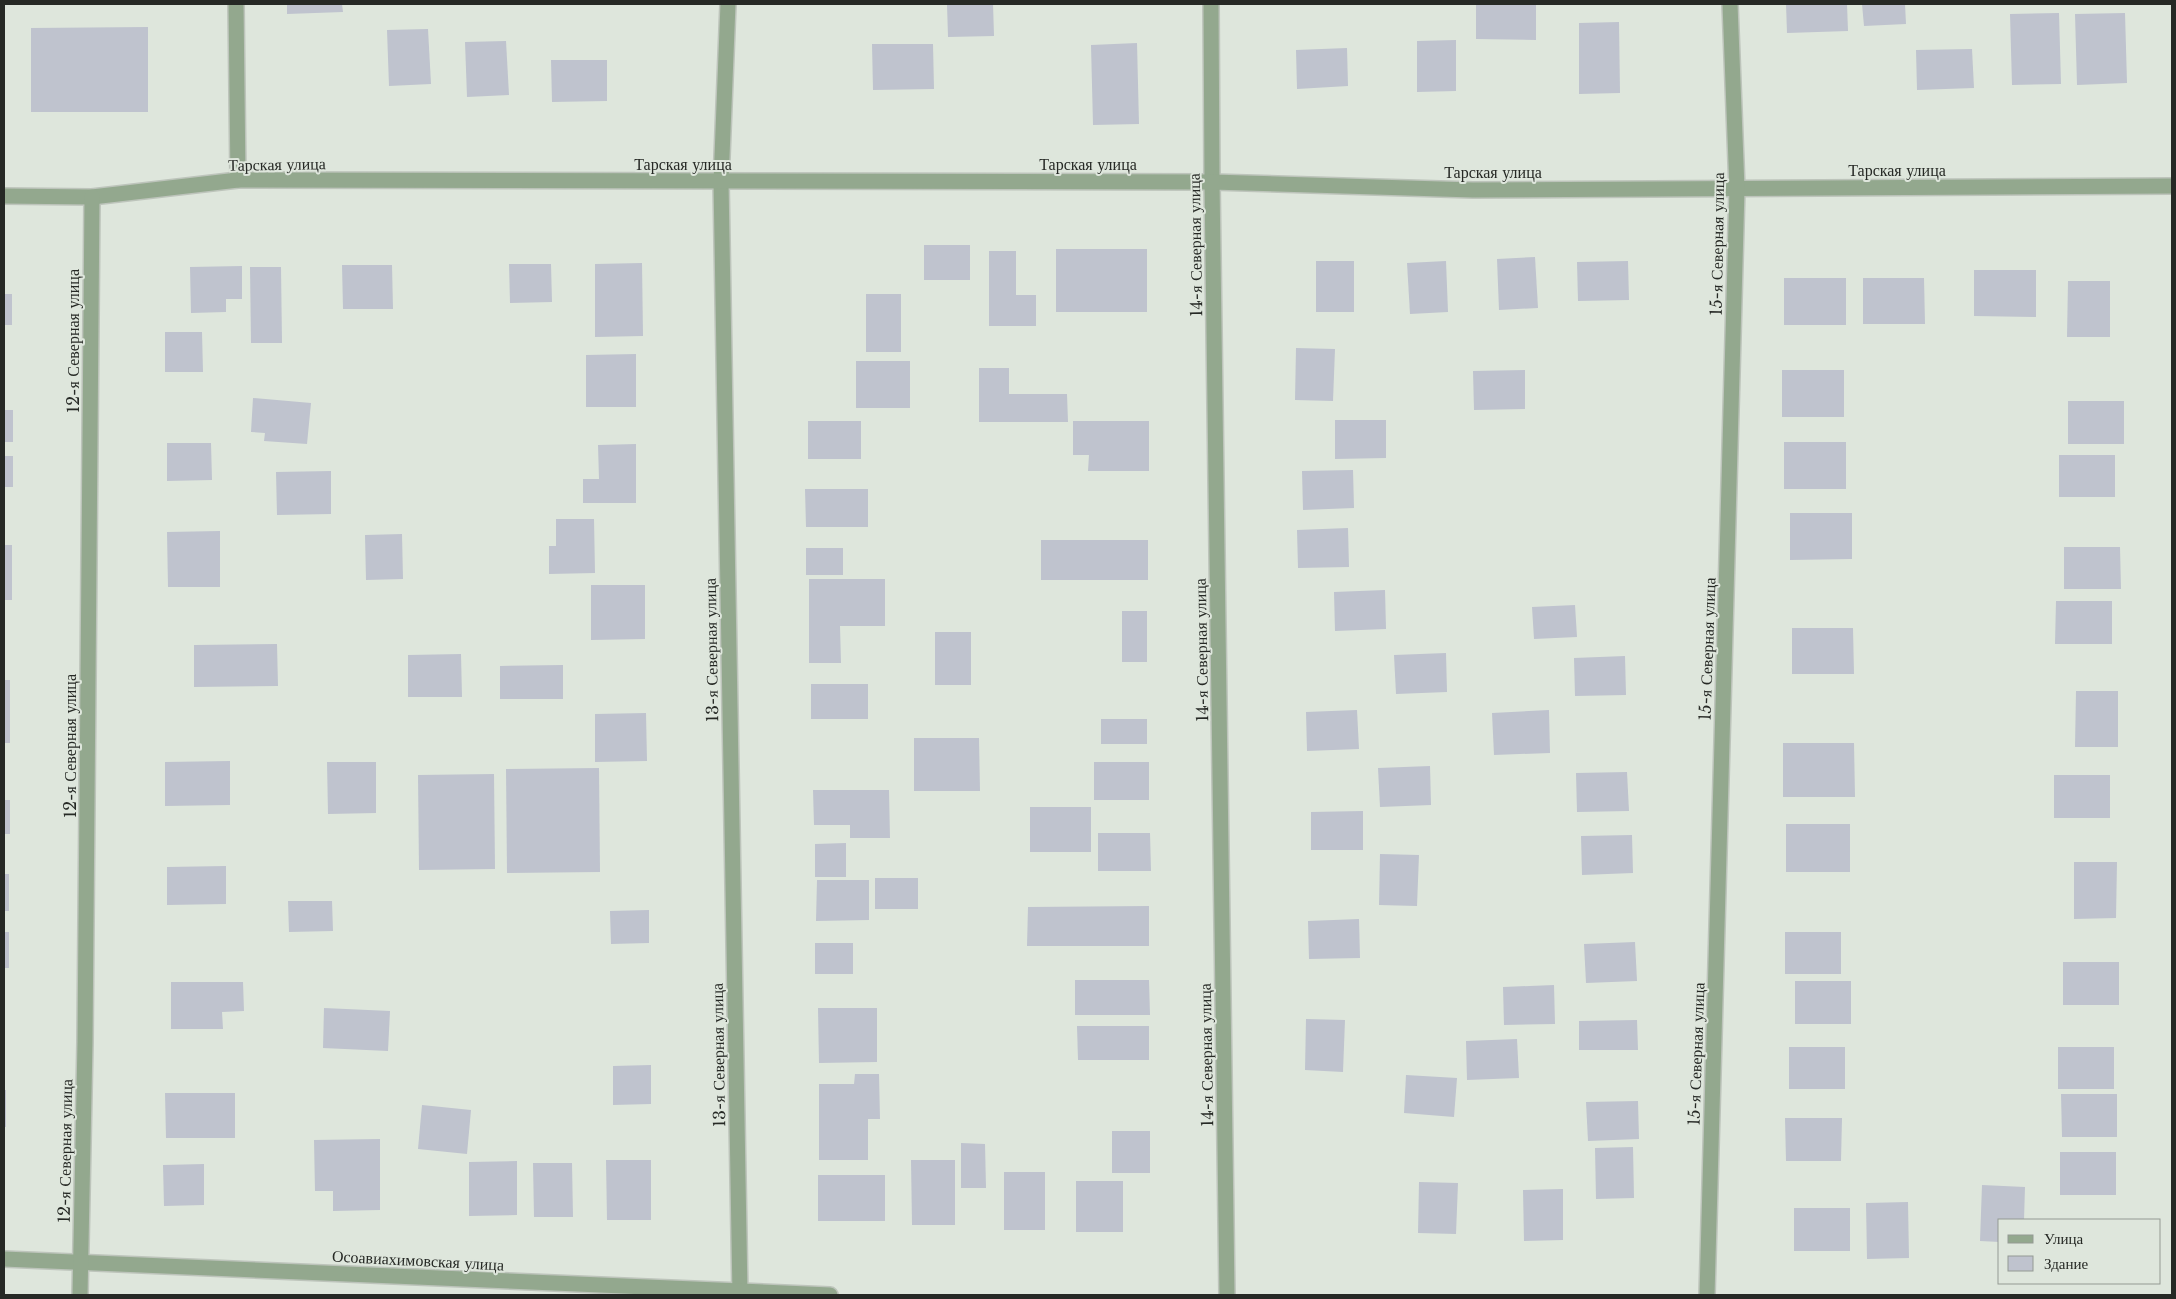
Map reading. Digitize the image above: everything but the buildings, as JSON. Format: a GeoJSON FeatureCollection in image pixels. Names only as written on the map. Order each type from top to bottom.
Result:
{"type":"FeatureCollection","features":[{"type":"Feature","properties":{"kind":"street"},"geometry":{"type":"LineString","coordinates":[[236,4],[238,180]]}},
{"type":"Feature","properties":{"kind":"street","name":"13-я Северная улица"},"geometry":{"type":"LineString","coordinates":[[728,4],[721,182],[740,1294]]}},
{"type":"Feature","properties":{"kind":"street","name":"14-я Северная улица"},"geometry":{"type":"LineString","coordinates":[[1211,4],[1227,1295]]}},
{"type":"Feature","properties":{"kind":"street","name":"15-я Северная улица"},"geometry":{"type":"LineString","coordinates":[[1707,1295],[1737,189],[1730,4]]}},
{"type":"Feature","properties":{"kind":"street","name":"Тарская улица"},"geometry":{"type":"LineString","coordinates":[[4,196],[92,197],[238,180],[1212,182],[1473,190],[2172,186]]}},
{"type":"Feature","properties":{"kind":"street","name":"12-я Северная улица"},"geometry":{"type":"LineString","coordinates":[[80,1295],[85,1032],[92,197]]}},
{"type":"Feature","properties":{"kind":"street","name":"Осоавиахимовская улица"},"geometry":{"type":"LineString","coordinates":[[4,1259],[740,1294],[830,1295]]}}]}
